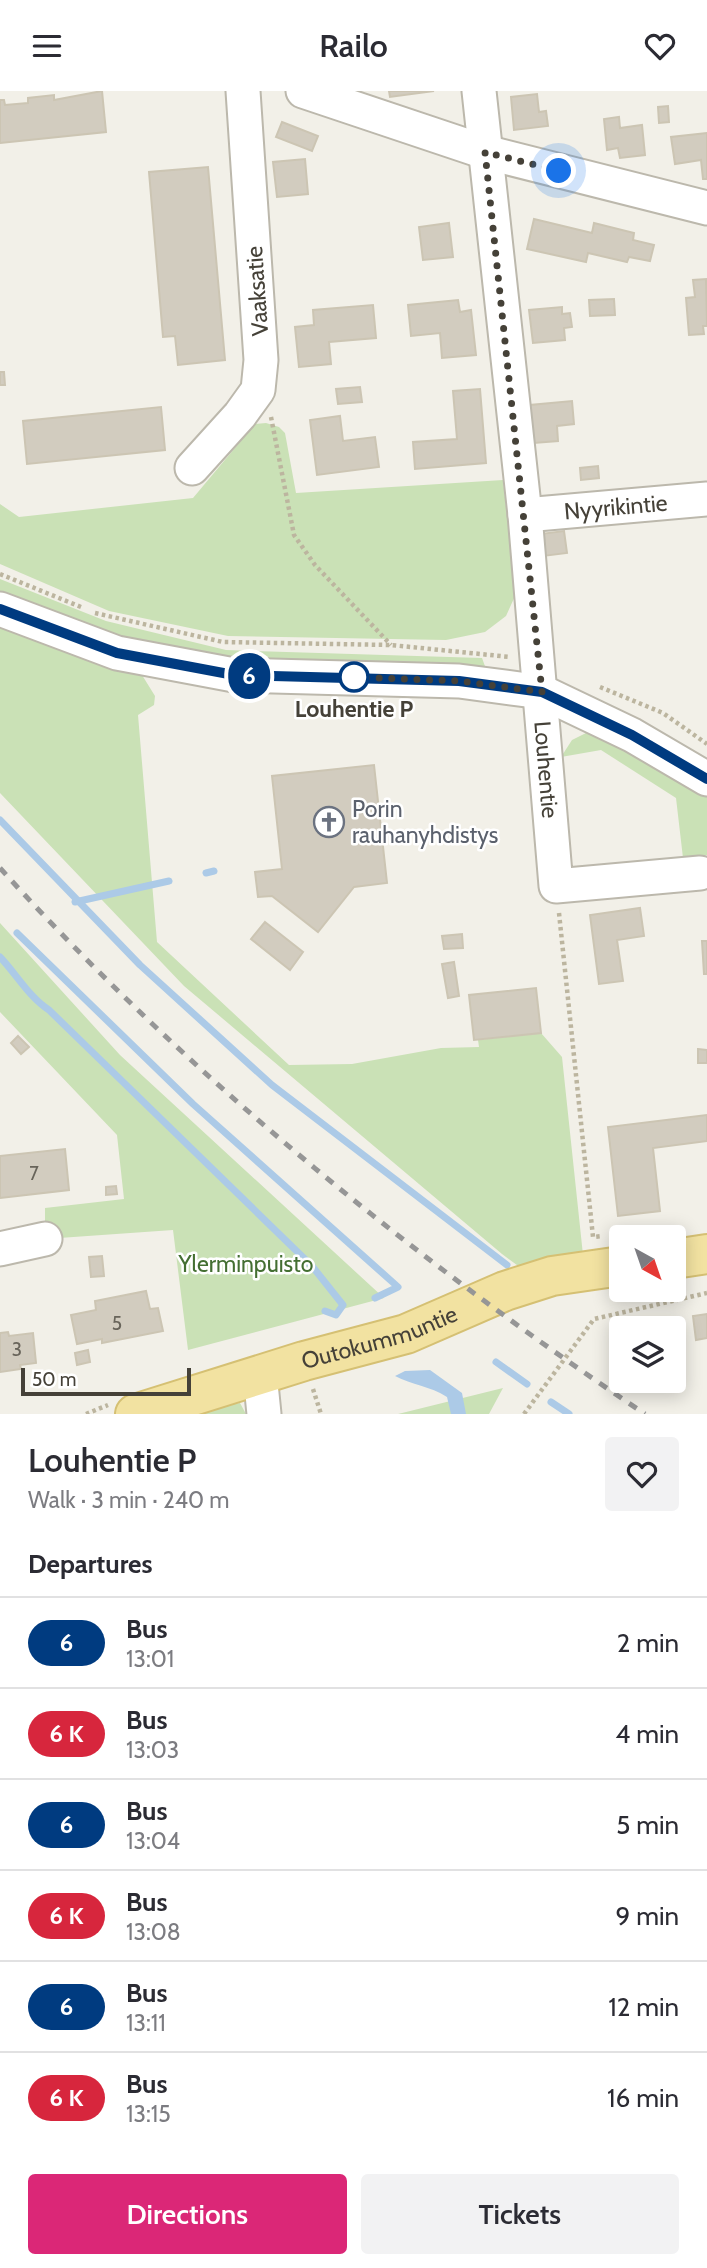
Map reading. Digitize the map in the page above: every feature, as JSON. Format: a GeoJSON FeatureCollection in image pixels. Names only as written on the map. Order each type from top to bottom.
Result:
{"type":"FeatureCollection","features":[{"type":"Feature","properties":{"kind":"main road"},"geometry":{"type":"LineString","coordinates":[[686,1247],[707,1254]]}},
{"type":"Feature","properties":{"kind":"main road","name":"Outokummuntie"},"geometry":{"type":"LineString","coordinates":[[135,1414],[260,1374],[406,1334],[505,1291],[552,1276],[609,1268]]}},
{"type":"Feature","properties":{"kind":"street","name":"Vaaksatie"},"geometry":{"type":"LineString","coordinates":[[192,468],[240,415],[258,390],[261,360],[243,91]]}},
{"type":"Feature","properties":{"kind":"street"},"geometry":{"type":"LineString","coordinates":[[303,91],[485,152],[707,208]]}},
{"type":"Feature","properties":{"kind":"street","name":"Louhentie"},"geometry":{"type":"LineString","coordinates":[[479,91],[525,515],[542,692],[547,798],[556,886]]}},
{"type":"Feature","properties":{"kind":"street","name":"Nyyrikintie"},"geometry":{"type":"LineString","coordinates":[[525,515],[707,499]]}},
{"type":"Feature","properties":{"kind":"street"},"geometry":{"type":"LineString","coordinates":[[0,609],[117,653],[234,675],[459,681],[542,692],[632,735],[707,779]]}},
{"type":"Feature","properties":{"kind":"street"},"geometry":{"type":"LineString","coordinates":[[556,886],[700,873]]}},
{"type":"Feature","properties":{"kind":"street"},"geometry":{"type":"LineString","coordinates":[[0,1249],[45,1239]]}},
{"type":"Feature","properties":{"kind":"street"},"geometry":{"type":"LineString","coordinates":[[260,1374],[264,1414]]}},
{"type":"Feature","properties":{"kind":"path"},"geometry":{"type":"LineString","coordinates":[[556,886],[593,1237],[609,1238]]}},
{"type":"Feature","properties":{"kind":"path"},"geometry":{"type":"LineString","coordinates":[[524,1414],[594,1319],[707,1293]]}},
{"type":"Feature","properties":{"kind":"green space"},"geometry":{"type":"Polygon","coordinates":[[[266,423],[279,427],[285,433],[296,493],[503,480],[516,594],[506,616],[485,632],[446,640],[228,636],[109,611],[0,564],[0,504],[19,517],[193,498],[255,424],[266,423]]]}},
{"type":"Feature","properties":{"kind":"green space"},"geometry":{"type":"Polygon","coordinates":[[[0,579],[106,621],[226,650],[482,658],[486,669],[214,660],[108,637],[0,596],[0,579]]]}},
{"type":"Feature","properties":{"kind":"green space"},"geometry":{"type":"Polygon","coordinates":[[[0,628],[142,675],[155,696],[154,705],[138,715],[157,942],[289,1065],[352,1064],[441,1048],[479,1047],[478,1040],[541,1033],[562,1057],[583,1255],[521,1268],[502,1254],[184,986],[0,793],[0,628]]]}},
{"type":"Feature","properties":{"kind":"green space"},"geometry":{"type":"Polygon","coordinates":[[[590,731],[693,784],[707,797],[707,855],[683,858],[676,798],[601,750],[561,757],[572,740],[590,731]]]}},
{"type":"Feature","properties":{"kind":"green space","name":"Ylerminpuisto"},"geometry":{"type":"Polygon","coordinates":[[[0,923],[120,1055],[384,1298],[188,1350],[173,1230],[45,1239],[45,1208],[124,1199],[117,1135],[0,1012],[0,923]]]}},
{"type":"Feature","properties":{"kind":"green space"},"geometry":{"type":"Polygon","coordinates":[[[503,1388],[489,1414],[398,1414],[503,1388]]]}},
{"type":"Feature","properties":{"kind":"green space"},"geometry":{"type":"Polygon","coordinates":[[[240,1403],[246,1414],[186,1414],[186,1413],[240,1403]]]}},
{"type":"Feature","properties":{"kind":"water"},"geometry":{"type":"Polygon","coordinates":[[[430,1370],[462,1393],[466,1414],[451,1414],[447,1397],[395,1376],[405,1371],[430,1370]]]}},
{"type":"Feature","properties":{"kind":"building"},"geometry":{"type":"Polygon","coordinates":[[[102,91],[106,132],[0,143],[0,100],[4,100],[5,105],[28,103],[28,98],[54,95],[54,100],[102,91]]]}},
{"type":"Feature","properties":{"kind":"building"},"geometry":{"type":"Polygon","coordinates":[[[389,91],[434,91],[390,97],[389,91]]]}},
{"type":"Feature","properties":{"kind":"building"},"geometry":{"type":"Polygon","coordinates":[[[537,94],[539,112],[546,111],[548,126],[514,130],[511,97],[537,94]]]}},
{"type":"Feature","properties":{"kind":"building"},"geometry":{"type":"Polygon","coordinates":[[[668,106],[669,122],[659,123],[658,107],[668,106]]]}},
{"type":"Feature","properties":{"kind":"building"},"geometry":{"type":"Polygon","coordinates":[[[619,117],[620,128],[642,125],[645,155],[620,158],[618,148],[607,150],[604,119],[619,117]]]}},
{"type":"Feature","properties":{"kind":"building"},"geometry":{"type":"Polygon","coordinates":[[[282,122],[318,136],[312,151],[276,137],[282,122]]]}},
{"type":"Feature","properties":{"kind":"building"},"geometry":{"type":"Polygon","coordinates":[[[707,133],[707,179],[703,179],[701,160],[675,164],[671,137],[707,133]]]}},
{"type":"Feature","properties":{"kind":"building"},"geometry":{"type":"Polygon","coordinates":[[[305,159],[308,194],[277,197],[273,162],[305,159]]]}},
{"type":"Feature","properties":{"kind":"building"},"geometry":{"type":"Polygon","coordinates":[[[208,167],[225,360],[178,365],[175,336],[163,337],[149,172],[208,167]]]}},
{"type":"Feature","properties":{"kind":"building"},"geometry":{"type":"Polygon","coordinates":[[[534,219],[592,233],[594,223],[634,233],[633,240],[654,245],[650,261],[629,257],[627,262],[588,253],[586,262],[527,249],[534,219]]]}},
{"type":"Feature","properties":{"kind":"building"},"geometry":{"type":"Polygon","coordinates":[[[449,223],[453,257],[423,260],[419,227],[449,223]]]}},
{"type":"Feature","properties":{"kind":"building"},"geometry":{"type":"Polygon","coordinates":[[[706,279],[707,326],[703,326],[704,334],[689,335],[686,298],[695,297],[693,280],[706,279]]]}},
{"type":"Feature","properties":{"kind":"building"},"geometry":{"type":"Polygon","coordinates":[[[614,299],[615,315],[590,316],[589,300],[614,299]]]}},
{"type":"Feature","properties":{"kind":"building"},"geometry":{"type":"Polygon","coordinates":[[[458,300],[460,312],[471,310],[476,355],[442,358],[440,333],[411,336],[408,305],[458,300]]]}},
{"type":"Feature","properties":{"kind":"building"},"geometry":{"type":"Polygon","coordinates":[[[373,305],[376,338],[329,342],[331,364],[299,367],[295,327],[314,325],[313,310],[373,305]]]}},
{"type":"Feature","properties":{"kind":"building"},"geometry":{"type":"Polygon","coordinates":[[[562,307],[562,314],[570,313],[572,327],[564,328],[565,340],[533,343],[529,310],[562,307]]]}},
{"type":"Feature","properties":{"kind":"building"},"geometry":{"type":"Polygon","coordinates":[[[0,372],[4,372],[5,385],[0,385],[0,372]]]}},
{"type":"Feature","properties":{"kind":"building"},"geometry":{"type":"Polygon","coordinates":[[[360,387],[362,402],[338,404],[336,389],[360,387]]]}},
{"type":"Feature","properties":{"kind":"building"},"geometry":{"type":"Polygon","coordinates":[[[480,389],[486,463],[415,469],[413,442],[457,439],[453,391],[480,389]]]}},
{"type":"Feature","properties":{"kind":"building"},"geometry":{"type":"Polygon","coordinates":[[[572,401],[574,424],[557,426],[558,441],[534,443],[530,405],[572,401]]]}},
{"type":"Feature","properties":{"kind":"building"},"geometry":{"type":"Polygon","coordinates":[[[161,407],[165,450],[27,464],[23,421],[161,407]]]}},
{"type":"Feature","properties":{"kind":"building"},"geometry":{"type":"Polygon","coordinates":[[[340,416],[343,441],[375,437],[379,467],[317,475],[310,420],[340,416]]]}},
{"type":"Feature","properties":{"kind":"building"},"geometry":{"type":"Polygon","coordinates":[[[598,466],[599,478],[581,480],[580,468],[598,466]]]}},
{"type":"Feature","properties":{"kind":"building"},"geometry":{"type":"Polygon","coordinates":[[[564,531],[567,553],[543,556],[540,534],[564,531]]]}},
{"type":"Feature","properties":{"kind":"building","name":"Porin rauhanyhdistys"},"geometry":{"type":"Polygon","coordinates":[[[374,765],[387,883],[354,887],[318,932],[272,896],[258,897],[255,872],[282,869],[272,776],[374,765]]]}},
{"type":"Feature","properties":{"kind":"building"},"geometry":{"type":"Polygon","coordinates":[[[640,908],[644,936],[617,940],[623,981],[599,984],[590,915],[640,908]]]}},
{"type":"Feature","properties":{"kind":"building"},"geometry":{"type":"Polygon","coordinates":[[[265,922],[303,952],[290,970],[251,939],[265,922]]]}},
{"type":"Feature","properties":{"kind":"building"},"geometry":{"type":"Polygon","coordinates":[[[462,934],[463,948],[444,949],[442,936],[462,934]]]}},
{"type":"Feature","properties":{"kind":"building"},"geometry":{"type":"Polygon","coordinates":[[[702,941],[707,941],[707,974],[704,974],[702,941]]]}},
{"type":"Feature","properties":{"kind":"building"},"geometry":{"type":"Polygon","coordinates":[[[454,962],[459,996],[448,998],[442,964],[454,962]]]}},
{"type":"Feature","properties":{"kind":"building"},"geometry":{"type":"Polygon","coordinates":[[[536,988],[541,1033],[474,1040],[469,995],[536,988]]]}},
{"type":"Feature","properties":{"kind":"building"},"geometry":{"type":"Polygon","coordinates":[[[18,1036],[29,1047],[21,1054],[11,1043],[18,1036]]]}},
{"type":"Feature","properties":{"kind":"building"},"geometry":{"type":"Polygon","coordinates":[[[698,1049],[707,1050],[707,1063],[698,1063],[698,1049]]]}},
{"type":"Feature","properties":{"kind":"building"},"geometry":{"type":"Polygon","coordinates":[[[707,1115],[707,1141],[653,1148],[660,1211],[618,1216],[608,1127],[707,1115]]]}},
{"type":"Feature","properties":{"kind":"building"},"geometry":{"type":"Polygon","coordinates":[[[65,1149],[69,1190],[0,1198],[0,1156],[65,1149]]]}},
{"type":"Feature","properties":{"kind":"building"},"geometry":{"type":"Polygon","coordinates":[[[116,1186],[117,1194],[106,1195],[106,1187],[116,1186]]]}},
{"type":"Feature","properties":{"kind":"building"},"geometry":{"type":"Polygon","coordinates":[[[102,1256],[104,1276],[91,1277],[89,1257],[102,1256]]]}},
{"type":"Feature","properties":{"kind":"building"},"geometry":{"type":"Polygon","coordinates":[[[146,1291],[150,1309],[158,1308],[163,1331],[102,1343],[102,1339],[77,1344],[71,1315],[96,1310],[95,1301],[146,1291]]]}},
{"type":"Feature","properties":{"kind":"building"},"geometry":{"type":"Polygon","coordinates":[[[707,1314],[707,1338],[696,1340],[693,1316],[707,1314]]]}},
{"type":"Feature","properties":{"kind":"building"},"geometry":{"type":"Polygon","coordinates":[[[8,1332],[9,1336],[33,1333],[36,1363],[20,1365],[21,1369],[0,1372],[0,1333],[8,1332]]]}},
{"type":"Feature","properties":{"kind":"building"},"geometry":{"type":"Polygon","coordinates":[[[88,1350],[90,1362],[77,1365],[75,1353],[88,1350]]]}},
{"type":"Feature","properties":{"kind":"waterway"},"geometry":{"type":"LineString","coordinates":[[0,820],[140,965],[272,1085],[507,1265]]}},
{"type":"Feature","properties":{"kind":"waterway"},"geometry":{"type":"LineString","coordinates":[[206,873],[214,871]]}},
{"type":"Feature","properties":{"kind":"waterway"},"geometry":{"type":"LineString","coordinates":[[75,902],[169,881]]}},
{"type":"Feature","properties":{"kind":"waterway"},"geometry":{"type":"LineString","coordinates":[[17,933],[193,1104],[398,1287],[375,1298]]}},
{"type":"Feature","properties":{"kind":"waterway"},"geometry":{"type":"LineString","coordinates":[[0,957],[35,999],[312,1266],[343,1305],[336,1315],[325,1311]]}},
{"type":"Feature","properties":{"kind":"waterway"},"geometry":{"type":"LineString","coordinates":[[496,1362],[527,1384]]}},
{"type":"Feature","properties":{"kind":"waterway"},"geometry":{"type":"LineString","coordinates":[[551,1402],[569,1414]]}},
{"type":"Feature","properties":{"kind":"railway"},"geometry":{"type":"LineString","coordinates":[[0,868],[72,945],[148,1019],[306,1161],[472,1292],[645,1414]]}},
{"type":"Feature","properties":{"kind":"bus line","name":"6"},"geometry":{"type":"LineString","coordinates":[[0,609],[117,653],[234,675],[459,681],[542,692],[632,735],[707,779]]}},
{"type":"Feature","properties":{"kind":"place","name":"Louhentie P"},"geometry":{"type":"Point","coordinates":[354,677]}},
{"type":"Feature","properties":{"kind":"place","name":"Porin rauhanyhdistys"},"geometry":{"type":"Point","coordinates":[329,822]}},
{"type":"Feature","properties":{"kind":"route"},"geometry":{"type":"LineString","coordinates":[[354,677],[459,681],[542,692],[485,152],[559,171]]}}]}
